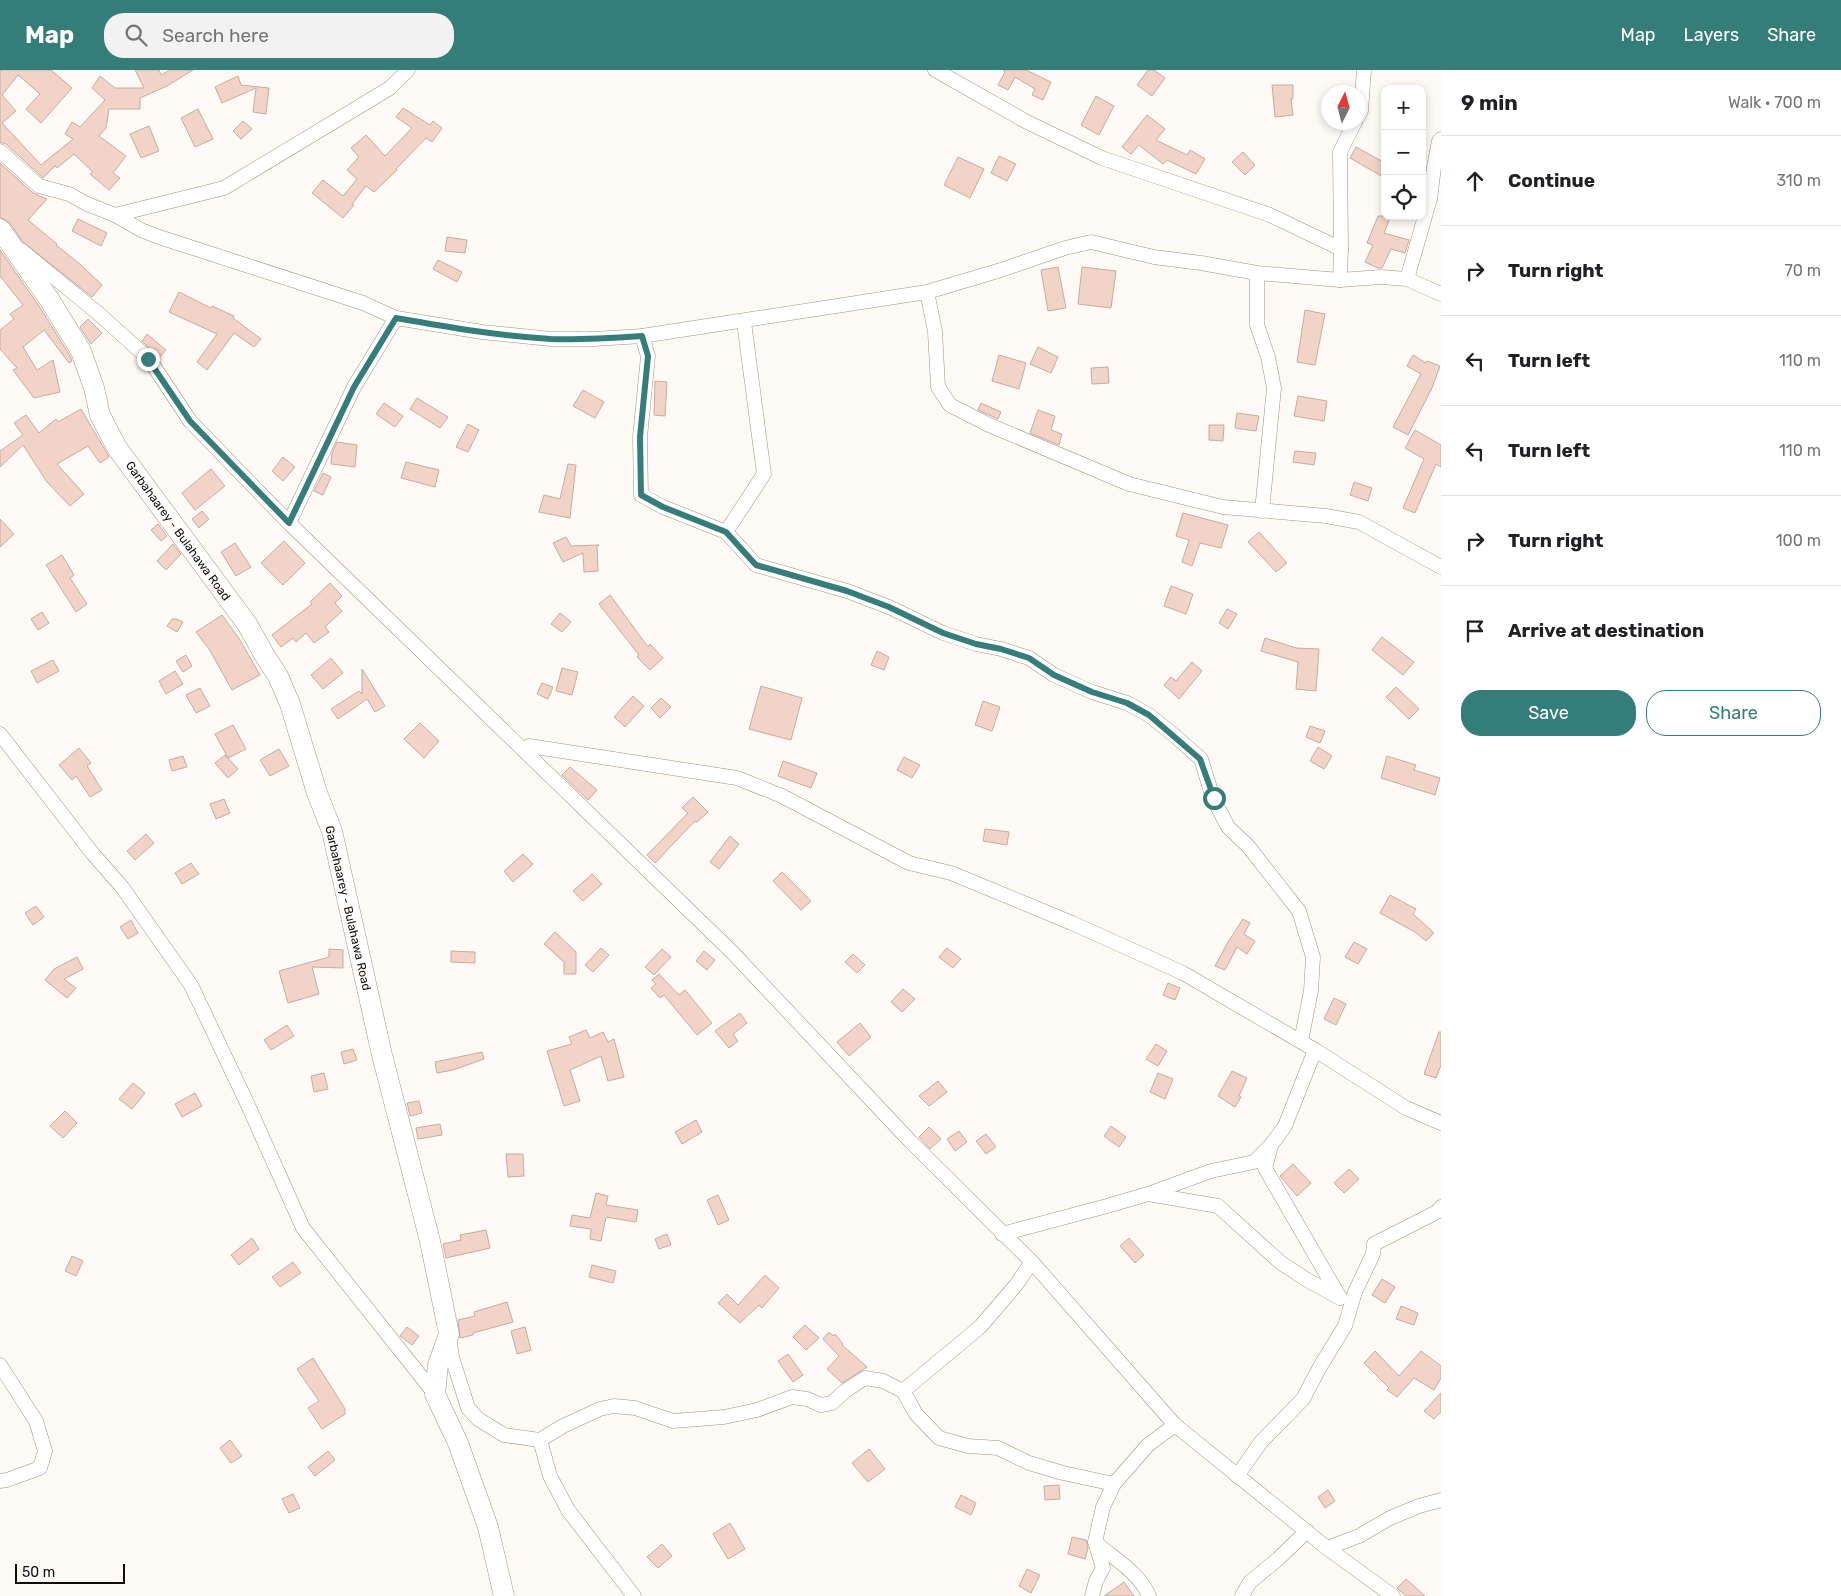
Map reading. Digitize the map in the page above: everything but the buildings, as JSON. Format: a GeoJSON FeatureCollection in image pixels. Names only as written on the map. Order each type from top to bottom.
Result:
{"type":"FeatureCollection","features":[{"type":"Feature","properties":{"kind":"main road","name":"Garbahaarey - Bulahawa Road"},"geometry":{"type":"LineString","coordinates":[[3,233],[49,299],[81,351],[94,388],[100,415],[117,448],[246,624],[278,676],[290,704],[317,793],[332,831],[382,1055],[430,1241],[449,1334]]}},
{"type":"Feature","properties":{"kind":"main road"},"geometry":{"type":"LineString","coordinates":[[449,1334],[438,1365],[435,1394],[458,1443],[488,1526],[504,1596]]}},
{"type":"Feature","properties":{"kind":"street"},"geometry":{"type":"LineString","coordinates":[[115,215],[224,188],[390,88],[408,70]]}},
{"type":"Feature","properties":{"kind":"street"},"geometry":{"type":"LineString","coordinates":[[935,70],[1027,122],[1102,158],[1270,215],[1341,249]]}},
{"type":"Feature","properties":{"kind":"street"},"geometry":{"type":"LineString","coordinates":[[1363,85],[1364,70]]}},
{"type":"Feature","properties":{"kind":"street"},"geometry":{"type":"LineString","coordinates":[[1340,280],[1340,152],[1352,130]]}},
{"type":"Feature","properties":{"kind":"street"},"geometry":{"type":"LineString","coordinates":[[1407,279],[1430,199],[1434,166],[1441,139]]}},
{"type":"Feature","properties":{"kind":"street"},"geometry":{"type":"LineString","coordinates":[[0,150],[39,186],[69,194],[159,237],[363,303],[396,318],[482,332],[551,339],[594,340],[642,336],[744,322],[927,292],[1001,270],[1064,248],[1091,242],[1154,257],[1257,273],[1340,280],[1381,277],[1407,279],[1441,294]]}},
{"type":"Feature","properties":{"kind":"street"},"geometry":{"type":"LineString","coordinates":[[3,233],[148,359],[190,421],[289,523],[732,952],[910,1141],[1032,1262],[1175,1424],[1327,1548],[1393,1596]]}},
{"type":"Feature","properties":{"kind":"street"},"geometry":{"type":"LineString","coordinates":[[1257,273],[1257,325],[1268,357],[1274,388],[1262,511]]}},
{"type":"Feature","properties":{"kind":"street"},"geometry":{"type":"LineString","coordinates":[[927,292],[935,330],[938,387],[950,405],[987,424],[1129,484],[1223,508],[1326,516],[1359,522],[1441,567]]}},
{"type":"Feature","properties":{"kind":"street"},"geometry":{"type":"LineString","coordinates":[[289,523],[354,387],[396,318]]}},
{"type":"Feature","properties":{"kind":"street"},"geometry":{"type":"LineString","coordinates":[[726,532],[764,474],[744,322]]}},
{"type":"Feature","properties":{"kind":"street"},"geometry":{"type":"LineString","coordinates":[[642,336],[648,356],[640,437],[641,495],[663,507],[726,532],[756,565],[847,591],[889,607],[943,633],[1029,658],[1054,675],[1092,692],[1127,703],[1149,715],[1176,736],[1200,759],[1214,798],[1228,827],[1248,846],[1300,912],[1313,957],[1311,991],[1300,1041]]}},
{"type":"Feature","properties":{"kind":"street"},"geometry":{"type":"LineString","coordinates":[[0,734],[93,854],[122,887],[191,986],[247,1103],[303,1228],[435,1394]]}},
{"type":"Feature","properties":{"kind":"street"},"geometry":{"type":"LineString","coordinates":[[525,750],[529,746],[737,778],[782,796],[909,863],[951,873],[1072,923],[1183,973],[1315,1050],[1406,1108],[1441,1123]]}},
{"type":"Feature","properties":{"kind":"street"},"geometry":{"type":"LineString","coordinates":[[1002,1234],[1148,1194],[1211,1172],[1254,1162],[1271,1145],[1285,1126],[1315,1050]]}},
{"type":"Feature","properties":{"kind":"street"},"geometry":{"type":"LineString","coordinates":[[1271,1145],[1265,1168],[1349,1311]]}},
{"type":"Feature","properties":{"kind":"street"},"geometry":{"type":"LineString","coordinates":[[1148,1194],[1218,1206],[1281,1263],[1340,1298]]}},
{"type":"Feature","properties":{"kind":"street"},"geometry":{"type":"LineString","coordinates":[[1238,1476],[1261,1442],[1303,1399],[1344,1326],[1355,1292],[1373,1254],[1374,1244],[1436,1212],[1441,1207]]}},
{"type":"Feature","properties":{"kind":"street"},"geometry":{"type":"LineString","coordinates":[[903,1391],[980,1326],[1016,1285],[1032,1262]]}},
{"type":"Feature","properties":{"kind":"street"},"geometry":{"type":"LineString","coordinates":[[449,1334],[452,1357],[468,1408],[478,1419],[504,1435],[540,1440],[562,1426],[600,1409],[614,1406],[636,1408],[673,1421],[724,1417],[757,1410],[792,1397],[807,1399],[821,1405],[832,1403],[844,1391],[865,1378],[883,1381],[903,1391],[916,1414],[939,1438],[968,1446],[998,1448],[1029,1463],[1062,1473],[1114,1484]]}},
{"type":"Feature","properties":{"kind":"street"},"geometry":{"type":"LineString","coordinates":[[0,1365],[36,1422],[45,1450],[40,1468],[0,1481]]}},
{"type":"Feature","properties":{"kind":"street"},"geometry":{"type":"LineString","coordinates":[[1092,1596],[1096,1581],[1103,1568],[1095,1542],[1103,1507],[1114,1484],[1148,1445],[1175,1424]]}},
{"type":"Feature","properties":{"kind":"street"},"geometry":{"type":"LineString","coordinates":[[540,1440],[550,1476],[568,1510],[634,1596]]}},
{"type":"Feature","properties":{"kind":"street"},"geometry":{"type":"LineString","coordinates":[[1327,1548],[1359,1536],[1390,1518],[1419,1506],[1441,1500]]}},
{"type":"Feature","properties":{"kind":"street"},"geometry":{"type":"LineString","coordinates":[[1242,1596],[1250,1582],[1278,1559],[1306,1531]]}},
{"type":"Feature","properties":{"kind":"street"},"geometry":{"type":"LineString","coordinates":[[1095,1542],[1139,1580],[1144,1585],[1149,1596]]}},
{"type":"Feature","properties":{"kind":"route"},"geometry":{"type":"LineString","coordinates":[[148,359],[190,421],[289,523],[354,387],[396,318],[482,332],[551,339],[594,340],[642,336],[648,356],[640,437],[641,495],[663,507],[726,532],[756,565],[847,591],[889,607],[943,633],[1029,658],[1054,675],[1092,692],[1127,703],[1149,715],[1176,736],[1200,759],[1214,798]]}}]}
